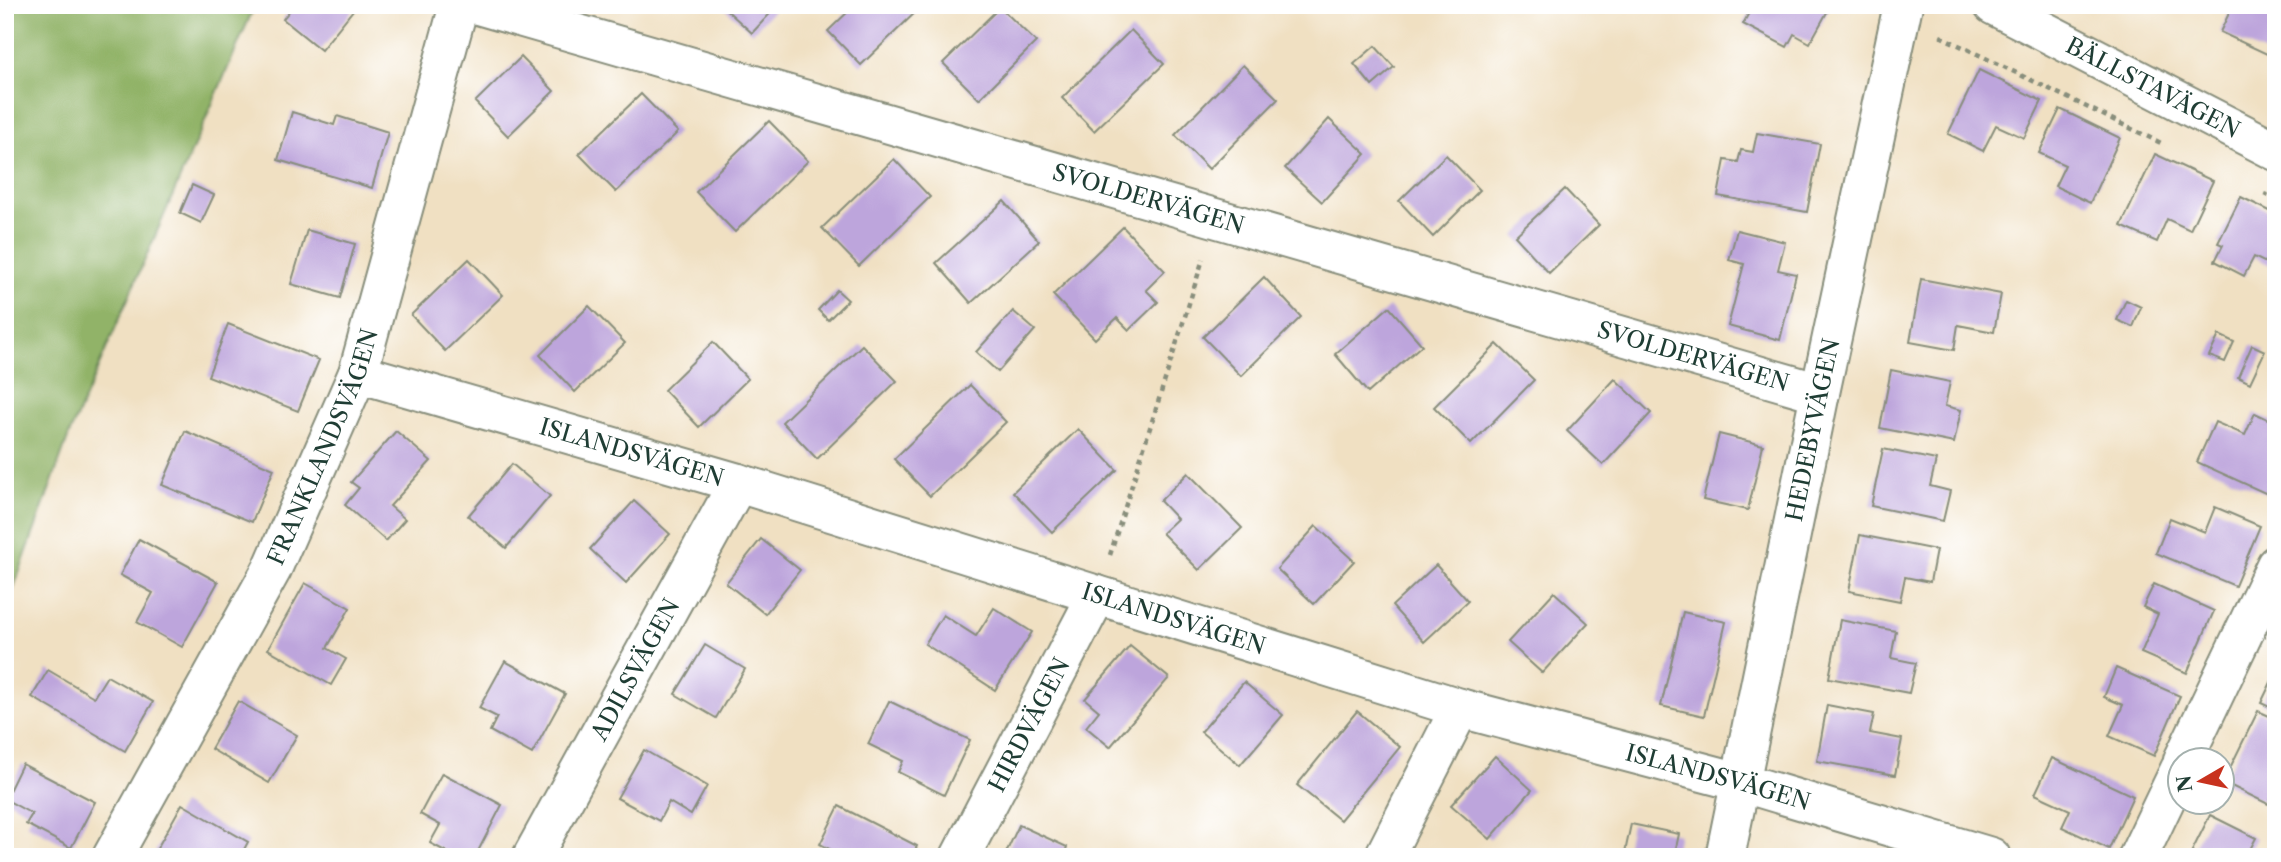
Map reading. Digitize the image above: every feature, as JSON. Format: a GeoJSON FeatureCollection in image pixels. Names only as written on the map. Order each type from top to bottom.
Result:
{"type":"FeatureCollection","features":[{"type":"Feature","properties":{"kind":"street","name":"FRANKLANDSVÄGEN"},"geometry":{"type":"LineString","coordinates":[[112,857],[272,569],[358,373],[459,5]]}},
{"type":"Feature","properties":{"kind":"street","name":"SVOLDERVÄGEN"},"geometry":{"type":"LineString","coordinates":[[478,5],[1820,393]]}},
{"type":"Feature","properties":{"kind":"street","name":"BÄLLSTAVÄGEN"},"geometry":{"type":"LineString","coordinates":[[1993,5],[2276,151]]}},
{"type":"Feature","properties":{"kind":"street","name":"HEDEBYVÄGEN"},"geometry":{"type":"LineString","coordinates":[[1725,857],[1901,13]]}},
{"type":"Feature","properties":{"kind":"street","name":"ISLANDSVÄGEN"},"geometry":{"type":"LineString","coordinates":[[358,373],[738,483],[1461,708],[1740,782],[1991,857]]}},
{"type":"Feature","properties":{"kind":"street","name":"ADILSVÄGEN"},"geometry":{"type":"LineString","coordinates":[[532,857],[738,483]]}},
{"type":"Feature","properties":{"kind":"street"},"geometry":{"type":"LineString","coordinates":[[2190,746],[2276,565]]}},
{"type":"Feature","properties":{"kind":"street","name":"HIRDVÄGEN"},"geometry":{"type":"LineString","coordinates":[[960,857],[1097,595]]}},
{"type":"Feature","properties":{"kind":"street"},"geometry":{"type":"LineString","coordinates":[[1384,857],[1461,708]]}},
{"type":"Feature","properties":{"kind":"street"},"geometry":{"type":"LineString","coordinates":[[2138,857],[2166,797]]}},
{"type":"Feature","properties":{"kind":"path"},"geometry":{"type":"LineString","coordinates":[[1901,13],[1924,28],[2175,150]]}},
{"type":"Feature","properties":{"kind":"path"},"geometry":{"type":"LineString","coordinates":[[2263,193],[2276,199]]}},
{"type":"Feature","properties":{"kind":"path"},"geometry":{"type":"LineString","coordinates":[[1097,595],[1216,219]]}},
{"type":"Feature","properties":{"kind":"green space"},"geometry":{"type":"Polygon","coordinates":[[[5,5],[255,5],[69,435],[5,612],[5,5]]]}},
{"type":"Feature","properties":{"kind":"building"},"geometry":{"type":"Polygon","coordinates":[[[294,5],[357,5],[321,50],[283,19],[294,5]]]}},
{"type":"Feature","properties":{"kind":"building"},"geometry":{"type":"Polygon","coordinates":[[[721,5],[778,5],[752,33],[721,5]]]}},
{"type":"Feature","properties":{"kind":"building"},"geometry":{"type":"Polygon","coordinates":[[[855,5],[923,5],[861,65],[828,31],[855,5]]]}},
{"type":"Feature","properties":{"kind":"building"},"geometry":{"type":"Polygon","coordinates":[[[1753,5],[1831,5],[1810,43],[1794,34],[1787,47],[1743,24],[1753,5]]]}},
{"type":"Feature","properties":{"kind":"building"},"geometry":{"type":"Polygon","coordinates":[[[2233,5],[2264,5],[2263,8],[2276,14],[2276,41],[2269,55],[2220,32],[2233,5]]]}},
{"type":"Feature","properties":{"kind":"building"},"geometry":{"type":"Polygon","coordinates":[[[1000,7],[1036,42],[979,99],[943,63],[1000,7]]]}},
{"type":"Feature","properties":{"kind":"building"},"geometry":{"type":"Polygon","coordinates":[[[1131,30],[1164,64],[1094,131],[1062,98],[1131,30]]]}},
{"type":"Feature","properties":{"kind":"building"},"geometry":{"type":"Polygon","coordinates":[[[1375,46],[1394,67],[1372,86],[1354,64],[1375,46]]]}},
{"type":"Feature","properties":{"kind":"building"},"geometry":{"type":"Polygon","coordinates":[[[521,57],[554,91],[508,136],[475,102],[521,57]]]}},
{"type":"Feature","properties":{"kind":"building"},"geometry":{"type":"Polygon","coordinates":[[[1243,65],[1278,99],[1209,169],[1175,135],[1243,65]]]}},
{"type":"Feature","properties":{"kind":"building"},"geometry":{"type":"Polygon","coordinates":[[[1979,70],[2042,101],[2024,138],[1996,125],[1983,151],[1948,134],[1979,70]]]}},
{"type":"Feature","properties":{"kind":"building"},"geometry":{"type":"Polygon","coordinates":[[[641,94],[678,132],[616,192],[579,154],[641,94]]]}},
{"type":"Feature","properties":{"kind":"building"},"geometry":{"type":"Polygon","coordinates":[[[2060,109],[2120,138],[2090,203],[2055,186],[2065,165],[2039,153],[2060,109]]]}},
{"type":"Feature","properties":{"kind":"building"},"geometry":{"type":"Polygon","coordinates":[[[292,112],[334,125],[337,116],[388,132],[372,188],[278,160],[292,112]]]}},
{"type":"Feature","properties":{"kind":"building"},"geometry":{"type":"Polygon","coordinates":[[[1329,119],[1366,154],[1322,202],[1285,168],[1329,119]]]}},
{"type":"Feature","properties":{"kind":"building"},"geometry":{"type":"Polygon","coordinates":[[[769,121],[808,161],[735,232],[696,192],[769,121]]]}},
{"type":"Feature","properties":{"kind":"building"},"geometry":{"type":"Polygon","coordinates":[[[1757,133],[1820,144],[1807,212],[1718,196],[1725,160],[1738,162],[1741,150],[1753,152],[1757,133]]]}},
{"type":"Feature","properties":{"kind":"building"},"geometry":{"type":"Polygon","coordinates":[[[2155,154],[2213,181],[2190,230],[2167,219],[2157,242],[2121,226],[2155,154]]]}},
{"type":"Feature","properties":{"kind":"building"},"geometry":{"type":"Polygon","coordinates":[[[1446,155],[1480,190],[1433,237],[1399,201],[1446,155]]]}},
{"type":"Feature","properties":{"kind":"building"},"geometry":{"type":"Polygon","coordinates":[[[894,159],[930,197],[859,266],[822,228],[894,159]]]}},
{"type":"Feature","properties":{"kind":"building"},"geometry":{"type":"Polygon","coordinates":[[[192,185],[214,195],[201,223],[180,213],[192,185]]]}},
{"type":"Feature","properties":{"kind":"building"},"geometry":{"type":"Polygon","coordinates":[[[1565,189],[1599,225],[1549,273],[1515,236],[1565,189]]]}},
{"type":"Feature","properties":{"kind":"building"},"geometry":{"type":"Polygon","coordinates":[[[2241,197],[2276,214],[2276,268],[2254,257],[2244,276],[2215,261],[2223,245],[2218,243],[2241,197]]]}},
{"type":"Feature","properties":{"kind":"building"},"geometry":{"type":"Polygon","coordinates":[[[1004,201],[1039,241],[971,303],[936,263],[1004,201]]]}},
{"type":"Feature","properties":{"kind":"building"},"geometry":{"type":"Polygon","coordinates":[[[1123,227],[1165,271],[1146,290],[1158,302],[1129,330],[1117,318],[1095,339],[1053,295],[1123,227]]]}},
{"type":"Feature","properties":{"kind":"building"},"geometry":{"type":"Polygon","coordinates":[[[307,230],[355,244],[340,298],[291,284],[307,230]]]}},
{"type":"Feature","properties":{"kind":"building"},"geometry":{"type":"Polygon","coordinates":[[[1737,230],[1785,242],[1778,270],[1796,274],[1780,340],[1728,326],[1744,264],[1729,260],[1737,230]]]}},
{"type":"Feature","properties":{"kind":"building"},"geometry":{"type":"Polygon","coordinates":[[[469,259],[503,295],[445,351],[411,315],[469,259]]]}},
{"type":"Feature","properties":{"kind":"building"},"geometry":{"type":"Polygon","coordinates":[[[1264,277],[1301,317],[1241,376],[1203,337],[1264,277]]]}},
{"type":"Feature","properties":{"kind":"building"},"geometry":{"type":"Polygon","coordinates":[[[1921,279],[2001,294],[1994,332],[1958,325],[1954,350],[1910,342],[1921,279]]]}},
{"type":"Feature","properties":{"kind":"building"},"geometry":{"type":"Polygon","coordinates":[[[837,290],[848,300],[828,320],[818,310],[837,290]]]}},
{"type":"Feature","properties":{"kind":"building"},"geometry":{"type":"Polygon","coordinates":[[[2126,300],[2141,307],[2133,327],[2117,320],[2126,300]]]}},
{"type":"Feature","properties":{"kind":"building"},"geometry":{"type":"Polygon","coordinates":[[[589,306],[625,343],[575,392],[540,355],[589,306]]]}},
{"type":"Feature","properties":{"kind":"building"},"geometry":{"type":"Polygon","coordinates":[[[1389,307],[1422,345],[1368,393],[1335,354],[1389,307]]]}},
{"type":"Feature","properties":{"kind":"building"},"geometry":{"type":"Polygon","coordinates":[[[1013,311],[1035,330],[998,372],[976,352],[1013,311]]]}},
{"type":"Feature","properties":{"kind":"building"},"geometry":{"type":"Polygon","coordinates":[[[228,324],[319,360],[298,411],[208,376],[228,324]]]}},
{"type":"Feature","properties":{"kind":"building"},"geometry":{"type":"Polygon","coordinates":[[[2219,335],[2234,342],[2225,362],[2209,356],[2219,335]]]}},
{"type":"Feature","properties":{"kind":"building"},"geometry":{"type":"Polygon","coordinates":[[[713,342],[748,379],[699,427],[664,390],[713,342]]]}},
{"type":"Feature","properties":{"kind":"building"},"geometry":{"type":"Polygon","coordinates":[[[1497,344],[1534,380],[1471,444],[1434,407],[1497,344]]]}},
{"type":"Feature","properties":{"kind":"building"},"geometry":{"type":"Polygon","coordinates":[[[862,345],[897,381],[817,459],[782,422],[862,345]]]}},
{"type":"Feature","properties":{"kind":"building"},"geometry":{"type":"Polygon","coordinates":[[[2252,345],[2265,351],[2250,383],[2238,377],[2252,345]]]}},
{"type":"Feature","properties":{"kind":"building"},"geometry":{"type":"Polygon","coordinates":[[[1891,370],[1950,382],[1945,406],[1961,410],[1954,443],[1880,428],[1891,370]]]}},
{"type":"Feature","properties":{"kind":"building"},"geometry":{"type":"Polygon","coordinates":[[[1615,379],[1651,413],[1603,465],[1567,431],[1615,379]]]}},
{"type":"Feature","properties":{"kind":"building"},"geometry":{"type":"Polygon","coordinates":[[[970,385],[1006,422],[930,496],[894,459],[970,385]]]}},
{"type":"Feature","properties":{"kind":"building"},"geometry":{"type":"Polygon","coordinates":[[[2255,413],[2276,423],[2276,498],[2197,462],[2215,422],[2245,435],[2255,413]]]}},
{"type":"Feature","properties":{"kind":"building"},"geometry":{"type":"Polygon","coordinates":[[[1078,429],[1117,470],[1052,532],[1013,492],[1078,429]]]}},
{"type":"Feature","properties":{"kind":"building"},"geometry":{"type":"Polygon","coordinates":[[[185,431],[274,469],[252,522],[162,485],[185,431]]]}},
{"type":"Feature","properties":{"kind":"building"},"geometry":{"type":"Polygon","coordinates":[[[396,431],[431,461],[390,506],[405,519],[386,541],[345,505],[359,488],[351,482],[396,431]]]}},
{"type":"Feature","properties":{"kind":"building"},"geometry":{"type":"Polygon","coordinates":[[[1719,434],[1763,445],[1748,510],[1703,500],[1719,434]]]}},
{"type":"Feature","properties":{"kind":"building"},"geometry":{"type":"Polygon","coordinates":[[[1883,449],[1936,460],[1930,486],[1950,491],[1943,521],[1871,506],[1883,449]]]}},
{"type":"Feature","properties":{"kind":"building"},"geometry":{"type":"Polygon","coordinates":[[[512,464],[550,496],[506,548],[468,516],[512,464]]]}},
{"type":"Feature","properties":{"kind":"building"},"geometry":{"type":"Polygon","coordinates":[[[1188,473],[1242,528],[1199,570],[1162,533],[1177,519],[1160,501],[1188,473]]]}},
{"type":"Feature","properties":{"kind":"building"},"geometry":{"type":"Polygon","coordinates":[[[634,501],[670,534],[626,583],[590,549],[634,501]]]}},
{"type":"Feature","properties":{"kind":"building"},"geometry":{"type":"Polygon","coordinates":[[[2215,507],[2260,526],[2235,586],[2156,553],[2170,518],[2205,532],[2215,507]]]}},
{"type":"Feature","properties":{"kind":"building"},"geometry":{"type":"Polygon","coordinates":[[[1316,526],[1354,561],[1314,604],[1277,569],[1316,526]]]}},
{"type":"Feature","properties":{"kind":"building"},"geometry":{"type":"Polygon","coordinates":[[[1860,535],[1936,550],[1930,582],[1905,577],[1900,601],[1849,591],[1860,535]]]}},
{"type":"Feature","properties":{"kind":"building"},"geometry":{"type":"Polygon","coordinates":[[[139,539],[218,582],[182,647],[137,622],[153,593],[120,575],[139,539]]]}},
{"type":"Feature","properties":{"kind":"building"},"geometry":{"type":"Polygon","coordinates":[[[761,539],[800,570],[765,614],[726,583],[761,539]]]}},
{"type":"Feature","properties":{"kind":"building"},"geometry":{"type":"Polygon","coordinates":[[[1436,565],[1468,601],[1424,642],[1392,606],[1436,565]]]}},
{"type":"Feature","properties":{"kind":"building"},"geometry":{"type":"Polygon","coordinates":[[[305,583],[350,608],[327,648],[346,659],[331,685],[268,649],[305,583]]]}},
{"type":"Feature","properties":{"kind":"building"},"geometry":{"type":"Polygon","coordinates":[[[2154,584],[2214,611],[2187,673],[2141,653],[2158,614],[2143,607],[2154,584]]]}},
{"type":"Feature","properties":{"kind":"building"},"geometry":{"type":"Polygon","coordinates":[[[1554,592],[1588,623],[1542,673],[1508,642],[1554,592]]]}},
{"type":"Feature","properties":{"kind":"building"},"geometry":{"type":"Polygon","coordinates":[[[994,608],[1032,632],[995,690],[925,644],[943,615],[976,636],[994,608]]]}},
{"type":"Feature","properties":{"kind":"building"},"geometry":{"type":"Polygon","coordinates":[[[1683,612],[1726,622],[1704,716],[1661,706],[1683,612]]]}},
{"type":"Feature","properties":{"kind":"building"},"geometry":{"type":"Polygon","coordinates":[[[1840,620],[1896,631],[1891,658],[1916,663],[1909,693],[1829,678],[1840,620]]]}},
{"type":"Feature","properties":{"kind":"building"},"geometry":{"type":"Polygon","coordinates":[[[705,645],[745,669],[716,718],[675,694],[705,645]]]}},
{"type":"Feature","properties":{"kind":"building"},"geometry":{"type":"Polygon","coordinates":[[[1130,646],[1169,678],[1110,747],[1086,727],[1099,711],[1085,699],[1130,646]]]}},
{"type":"Feature","properties":{"kind":"building"},"geometry":{"type":"Polygon","coordinates":[[[505,661],[565,694],[532,754],[490,731],[497,717],[479,708],[505,661]]]}},
{"type":"Feature","properties":{"kind":"building"},"geometry":{"type":"Polygon","coordinates":[[[2116,668],[2180,696],[2154,756],[2109,736],[2123,705],[2104,697],[2116,668]]]}},
{"type":"Feature","properties":{"kind":"building"},"geometry":{"type":"Polygon","coordinates":[[[48,670],[94,697],[107,676],[153,702],[125,751],[32,697],[48,670]]]}},
{"type":"Feature","properties":{"kind":"building"},"geometry":{"type":"Polygon","coordinates":[[[2276,672],[2276,710],[2261,703],[2276,672]]]}},
{"type":"Feature","properties":{"kind":"building"},"geometry":{"type":"Polygon","coordinates":[[[1244,682],[1283,715],[1240,765],[1201,732],[1244,682]]]}},
{"type":"Feature","properties":{"kind":"building"},"geometry":{"type":"Polygon","coordinates":[[[238,701],[297,735],[269,783],[211,749],[238,701]]]}},
{"type":"Feature","properties":{"kind":"building"},"geometry":{"type":"Polygon","coordinates":[[[889,701],[970,740],[944,795],[898,772],[903,761],[868,744],[889,701]]]}},
{"type":"Feature","properties":{"kind":"building"},"geometry":{"type":"Polygon","coordinates":[[[1827,705],[1874,714],[1870,733],[1902,739],[1895,775],[1817,761],[1827,705]]]}},
{"type":"Feature","properties":{"kind":"building"},"geometry":{"type":"Polygon","coordinates":[[[1357,711],[1400,747],[1340,820],[1297,785],[1357,711]]]}},
{"type":"Feature","properties":{"kind":"building"},"geometry":{"type":"Polygon","coordinates":[[[2258,711],[2276,719],[2276,790],[2268,804],[2236,788],[2236,756],[2258,711]]]}},
{"type":"Feature","properties":{"kind":"building"},"geometry":{"type":"Polygon","coordinates":[[[644,750],[707,786],[691,815],[669,802],[659,821],[617,798],[644,750]]]}},
{"type":"Feature","properties":{"kind":"building"},"geometry":{"type":"Polygon","coordinates":[[[1495,756],[1532,790],[1490,839],[1451,805],[1495,756]]]}},
{"type":"Feature","properties":{"kind":"building"},"geometry":{"type":"Polygon","coordinates":[[[2052,758],[2133,796],[2109,849],[2062,827],[2070,810],[2035,794],[2052,758]]]}},
{"type":"Feature","properties":{"kind":"building"},"geometry":{"type":"Polygon","coordinates":[[[22,764],[95,802],[71,848],[26,824],[32,814],[5,799],[22,764]]]}},
{"type":"Feature","properties":{"kind":"building"},"geometry":{"type":"Polygon","coordinates":[[[442,773],[502,805],[475,857],[456,857],[430,843],[440,825],[420,814],[442,773]]]}},
{"type":"Feature","properties":{"kind":"building"},"geometry":{"type":"Polygon","coordinates":[[[182,804],[248,842],[240,857],[164,857],[155,852],[182,804]]]}},
{"type":"Feature","properties":{"kind":"building"},"geometry":{"type":"Polygon","coordinates":[[[839,806],[917,846],[912,857],[844,857],[820,844],[839,806]]]}},
{"type":"Feature","properties":{"kind":"building"},"geometry":{"type":"Polygon","coordinates":[[[2210,816],[2256,838],[2246,857],[2189,857],[2210,816]]]}},
{"type":"Feature","properties":{"kind":"building"},"geometry":{"type":"Polygon","coordinates":[[[1631,824],[1679,834],[1674,857],[1624,857],[1631,824]]]}},
{"type":"Feature","properties":{"kind":"building"},"geometry":{"type":"Polygon","coordinates":[[[1019,825],[1067,847],[1063,857],[1004,857],[1019,825]]]}}]}
